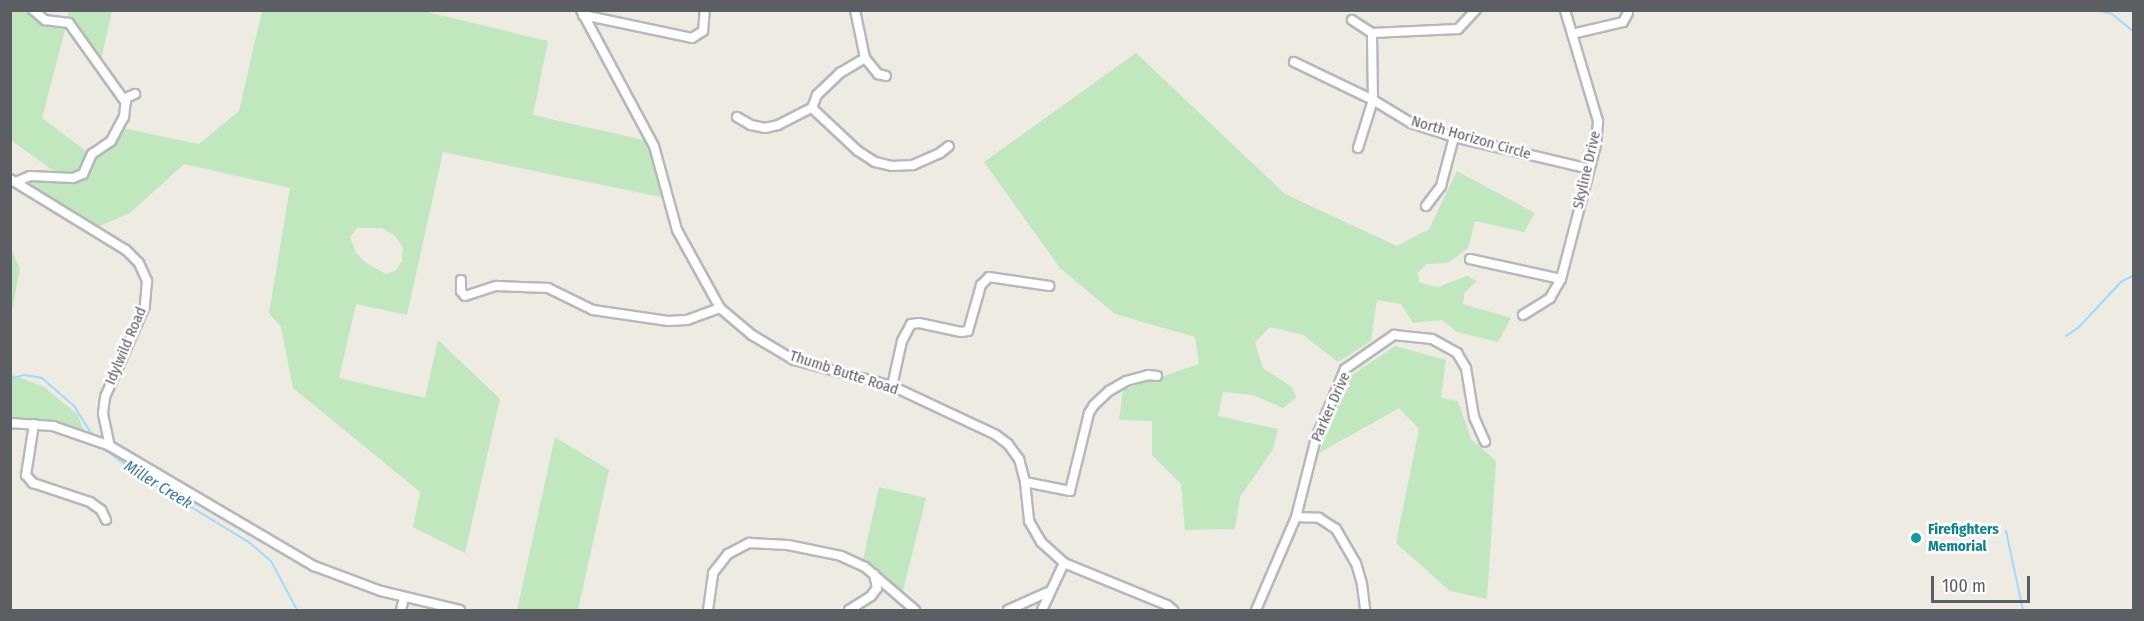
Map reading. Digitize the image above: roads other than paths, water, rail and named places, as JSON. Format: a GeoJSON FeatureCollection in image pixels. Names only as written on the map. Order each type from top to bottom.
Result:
{"type":"FeatureCollection","features":[{"type":"Feature","properties":{"kind":"street"},"geometry":{"type":"LineString","coordinates":[[33,10],[45,20],[69,23],[126,103]]}},
{"type":"Feature","properties":{"kind":"street"},"geometry":{"type":"LineString","coordinates":[[582,13],[693,38],[703,31],[705,10]]}},
{"type":"Feature","properties":{"kind":"street"},"geometry":{"type":"LineString","coordinates":[[855,10],[865,58],[878,74],[886,76]]}},
{"type":"Feature","properties":{"kind":"street"},"geometry":{"type":"LineString","coordinates":[[1352,20],[1372,33],[1458,29],[1476,10]]}},
{"type":"Feature","properties":{"kind":"street","name":"Skyline Drive"},"geometry":{"type":"LineString","coordinates":[[1523,315],[1550,298],[1561,279],[1596,145],[1598,121],[1565,10]]}},
{"type":"Feature","properties":{"kind":"street","name":"Thumb Butte Road"},"geometry":{"type":"LineString","coordinates":[[582,13],[654,147],[677,230],[720,308],[752,335],[794,360],[892,386],[996,435],[1008,444],[1019,459],[1025,482],[1029,520],[1041,542],[1064,563],[1167,605],[1173,610]]}},
{"type":"Feature","properties":{"kind":"street"},"geometry":{"type":"LineString","coordinates":[[1572,34],[1623,22],[1628,13]]}},
{"type":"Feature","properties":{"kind":"street"},"geometry":{"type":"LineString","coordinates":[[1358,148],[1373,100],[1372,33]]}},
{"type":"Feature","properties":{"kind":"street"},"geometry":{"type":"LineString","coordinates":[[737,117],[750,125],[765,128],[778,125],[812,108],[817,95],[840,73],[865,58]]}},
{"type":"Feature","properties":{"kind":"street","name":"North Horizon Circle"},"geometry":{"type":"LineString","coordinates":[[1294,62],[1373,100],[1411,123],[1454,137],[1589,170]]}},
{"type":"Feature","properties":{"kind":"street"},"geometry":{"type":"LineString","coordinates":[[13,181],[30,176],[73,178],[83,174],[92,154],[111,141],[124,117],[126,98],[135,94]]}},
{"type":"Feature","properties":{"kind":"street"},"geometry":{"type":"LineString","coordinates":[[812,108],[858,151],[875,162],[892,166],[913,165],[940,153],[949,146]]}},
{"type":"Feature","properties":{"kind":"street"},"geometry":{"type":"LineString","coordinates":[[1426,206],[1441,186],[1454,137]]}},
{"type":"Feature","properties":{"kind":"street","name":"Idylwild Road"},"geometry":{"type":"LineString","coordinates":[[13,181],[126,250],[139,263],[147,281],[145,306],[105,397],[103,414],[111,446]]}},
{"type":"Feature","properties":{"kind":"street"},"geometry":{"type":"LineString","coordinates":[[1470,259],[1561,279]]}},
{"type":"Feature","properties":{"kind":"street"},"geometry":{"type":"LineString","coordinates":[[892,386],[902,340],[911,324],[919,323],[961,332],[968,331],[981,285],[989,277],[1049,286]]}},
{"type":"Feature","properties":{"kind":"street"},"geometry":{"type":"LineString","coordinates":[[461,280],[461,291],[465,296],[496,286],[548,288],[593,310],[668,321],[687,320],[720,308]]}},
{"type":"Feature","properties":{"kind":"street","name":"Parker Drive"},"geometry":{"type":"LineString","coordinates":[[1256,610],[1296,517],[1316,438],[1346,369],[1394,336],[1432,339],[1457,353],[1466,368],[1474,417],[1485,442]]}},
{"type":"Feature","properties":{"kind":"street"},"geometry":{"type":"LineString","coordinates":[[1025,482],[1070,491],[1089,413],[1094,405],[1109,391],[1126,381],[1148,375],[1157,376]]}},
{"type":"Feature","properties":{"kind":"street"},"geometry":{"type":"LineString","coordinates":[[10,423],[53,426],[111,446],[314,566],[359,584],[404,598],[460,610]]}},
{"type":"Feature","properties":{"kind":"street"},"geometry":{"type":"LineString","coordinates":[[34,424],[26,475],[33,483],[90,502],[101,510],[106,520]]}},
{"type":"Feature","properties":{"kind":"street"},"geometry":{"type":"LineString","coordinates":[[1296,517],[1319,518],[1336,529],[1356,562],[1362,584],[1365,610]]}},
{"type":"Feature","properties":{"kind":"street"},"geometry":{"type":"LineString","coordinates":[[708,610],[713,573],[728,554],[748,543],[788,545],[841,556],[874,574],[915,610]]}},
{"type":"Feature","properties":{"kind":"street"},"geometry":{"type":"LineString","coordinates":[[1042,610],[1064,563]]}},
{"type":"Feature","properties":{"kind":"street"},"geometry":{"type":"LineString","coordinates":[[849,610],[871,596],[877,588],[874,574]]}},
{"type":"Feature","properties":{"kind":"street"},"geometry":{"type":"LineString","coordinates":[[1008,610],[1052,590]]}},
{"type":"Feature","properties":{"kind":"street"},"geometry":{"type":"LineString","coordinates":[[400,610],[404,598]]}},
{"type":"Feature","properties":{"kind":"waterway"},"geometry":{"type":"LineString","coordinates":[[2096,10],[2112,14],[2134,32]]}},
{"type":"Feature","properties":{"kind":"waterway"},"geometry":{"type":"LineString","coordinates":[[2066,336],[2078,328],[2121,282],[2134,275]]}},
{"type":"Feature","properties":{"kind":"waterway","name":"Miller Creek"},"geometry":{"type":"LineString","coordinates":[[10,379],[24,375],[42,378],[74,406],[94,438]]}},
{"type":"Feature","properties":{"kind":"waterway","name":"Miller Creek"},"geometry":{"type":"LineString","coordinates":[[99,445],[139,475],[250,543],[271,561],[297,610]]}},
{"type":"Feature","properties":{"kind":"waterway"},"geometry":{"type":"LineString","coordinates":[[2006,531],[2023,610]]}},
{"type":"Feature","properties":{"kind":"place","name":"Firefighters Memorial"},"geometry":{"type":"Point","coordinates":[1916,538]}}]}
